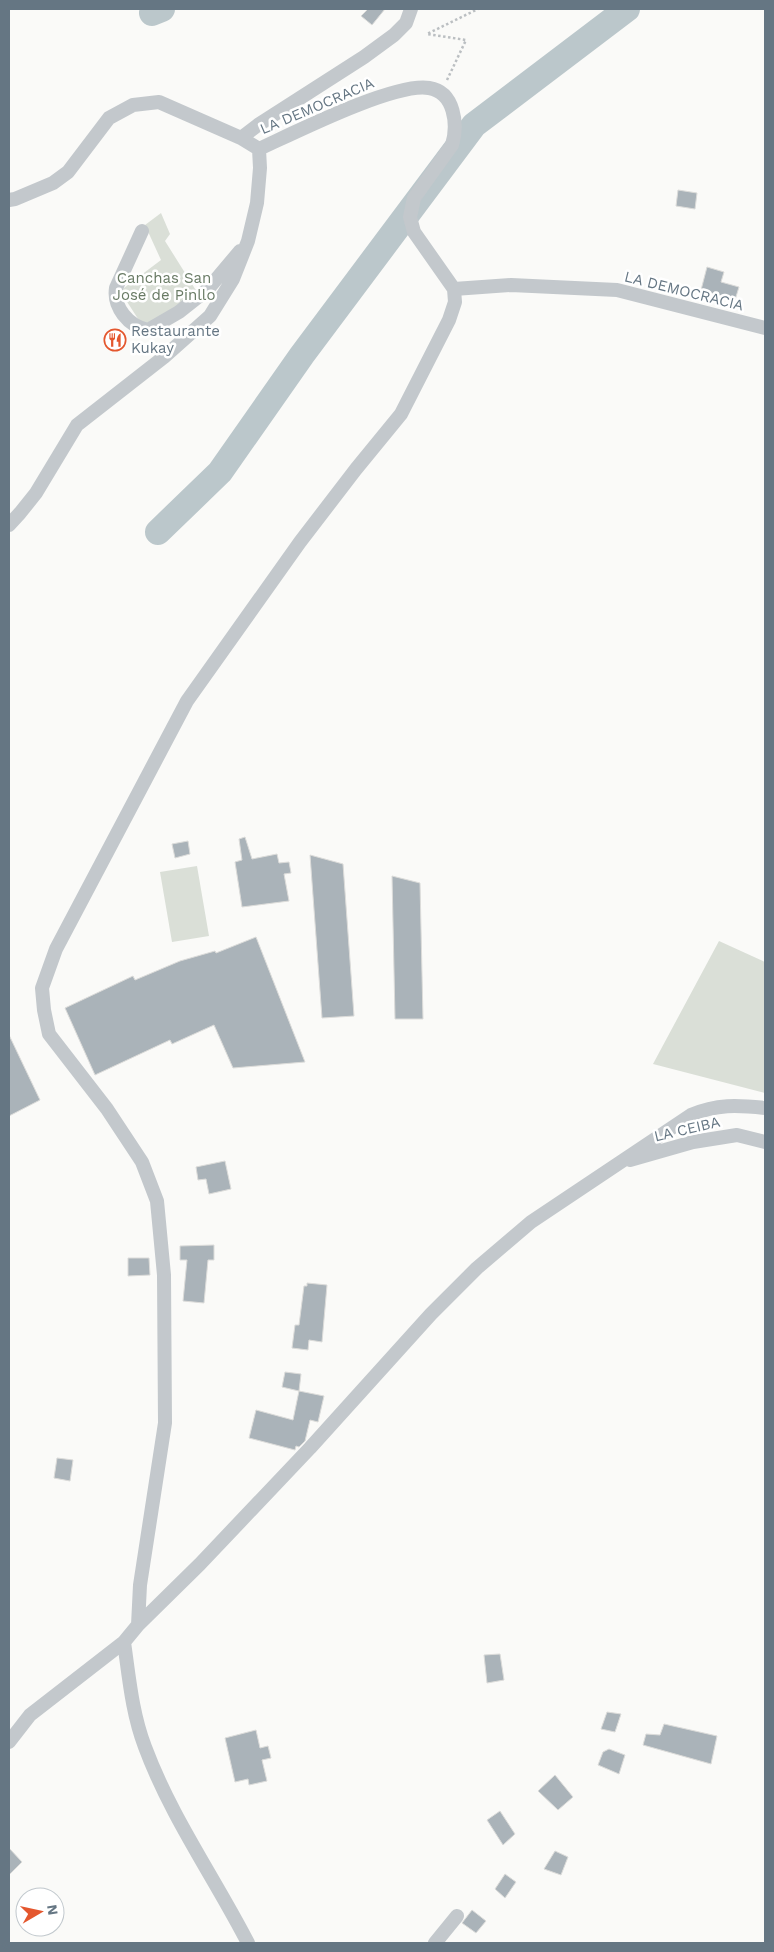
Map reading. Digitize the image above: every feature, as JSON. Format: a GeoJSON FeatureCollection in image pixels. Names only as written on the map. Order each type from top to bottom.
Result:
{"type":"FeatureCollection","features":[{"type":"Feature","properties":{"kind":"street"},"geometry":{"type":"LineString","coordinates":[[241,138],[394,35],[406,23],[411,9]]}},
{"type":"Feature","properties":{"kind":"street","name":"LA DEMOCRACIA"},"geometry":{"type":"LineString","coordinates":[[9,200],[53,183],[68,172],[109,118],[133,105],[159,102],[241,138],[259,148],[388,94],[417,88],[429,88],[441,93]]}},
{"type":"Feature","properties":{"kind":"street"},"geometry":{"type":"LineString","coordinates":[[138,1625],[140,1585],[165,1423],[164,1275],[157,1201],[142,1162],[107,1109],[49,1034],[42,988],[56,949],[187,701],[300,542],[356,468],[401,414],[449,320],[455,302],[454,289],[414,232],[410,217],[414,198],[454,140],[455,120],[450,104],[441,93]]}},
{"type":"Feature","properties":{"kind":"street"},"geometry":{"type":"LineString","coordinates":[[9,525],[36,493],[77,425],[164,357],[210,316],[233,279],[248,240],[256,203],[260,168],[259,148]]}},
{"type":"Feature","properties":{"kind":"street"},"geometry":{"type":"LineString","coordinates":[[142,231],[116,288],[114,298],[118,308],[132,323],[138,328],[148,330],[179,312],[208,289],[248,240]]}},
{"type":"Feature","properties":{"kind":"street","name":"LA DEMOCRACIA"},"geometry":{"type":"LineString","coordinates":[[454,289],[511,285],[617,290],[765,328]]}},
{"type":"Feature","properties":{"kind":"street"},"geometry":{"type":"LineString","coordinates":[[9,1742],[30,1716],[124,1642],[138,1625],[207,1557],[310,1448],[431,1314],[477,1268],[531,1222],[691,1115],[705,1109],[732,1105],[765,1108]]}},
{"type":"Feature","properties":{"kind":"street","name":"LA CEIBA"},"geometry":{"type":"LineString","coordinates":[[617,1164],[693,1142],[737,1135],[765,1142]]}},
{"type":"Feature","properties":{"kind":"street"},"geometry":{"type":"LineString","coordinates":[[124,1642],[134,1708],[144,1746],[199,1860],[229,1907],[248,1943]]}},
{"type":"Feature","properties":{"kind":"street"},"geometry":{"type":"LineString","coordinates":[[435,1943],[457,1916]]}},
{"type":"Feature","properties":{"kind":"path"},"geometry":{"type":"LineString","coordinates":[[441,93],[466,40],[427,34],[478,9]]}},
{"type":"Feature","properties":{"kind":"green space","name":"Canchas San José de Pinllo"},"geometry":{"type":"Polygon","coordinates":[[[161,213],[170,234],[165,241],[197,292],[144,328],[120,291],[161,260],[145,225],[161,213]]]}},
{"type":"Feature","properties":{"kind":"green space"},"geometry":{"type":"Polygon","coordinates":[[[197,866],[209,936],[172,942],[160,872],[197,866]]]}},
{"type":"Feature","properties":{"kind":"green space"},"geometry":{"type":"Polygon","coordinates":[[[719,941],[765,962],[765,1093],[653,1064],[719,941]]]}},
{"type":"Feature","properties":{"kind":"building"},"geometry":{"type":"Polygon","coordinates":[[[368,9],[385,9],[372,25],[361,16],[368,9]]]}},
{"type":"Feature","properties":{"kind":"building"},"geometry":{"type":"Polygon","coordinates":[[[678,190],[697,193],[695,209],[676,206],[678,190]]]}},
{"type":"Feature","properties":{"kind":"building"},"geometry":{"type":"Polygon","coordinates":[[[707,267],[724,272],[721,282],[739,287],[735,300],[701,290],[707,267]]]}},
{"type":"Feature","properties":{"kind":"building"},"geometry":{"type":"Polygon","coordinates":[[[245,837],[252,859],[277,854],[279,863],[289,862],[291,873],[284,874],[289,901],[242,907],[235,862],[242,860],[239,839],[245,837]]]}},
{"type":"Feature","properties":{"kind":"building"},"geometry":{"type":"Polygon","coordinates":[[[188,841],[190,854],[175,858],[172,844],[188,841]]]}},
{"type":"Feature","properties":{"kind":"building"},"geometry":{"type":"Polygon","coordinates":[[[310,855],[343,864],[354,1016],[322,1018],[310,855]]]}},
{"type":"Feature","properties":{"kind":"building"},"geometry":{"type":"Polygon","coordinates":[[[392,876],[420,883],[423,1019],[395,1019],[392,876]]]}},
{"type":"Feature","properties":{"kind":"building"},"geometry":{"type":"Polygon","coordinates":[[[256,937],[305,1062],[233,1068],[214,1025],[172,1044],[170,1040],[95,1075],[65,1008],[133,976],[135,980],[180,961],[215,951],[216,953],[256,937]]]}},
{"type":"Feature","properties":{"kind":"building"},"geometry":{"type":"Polygon","coordinates":[[[9,1035],[40,1100],[9,1116],[9,1035]]]}},
{"type":"Feature","properties":{"kind":"building"},"geometry":{"type":"Polygon","coordinates":[[[225,1161],[231,1189],[209,1194],[206,1179],[198,1180],[196,1167],[225,1161]]]}},
{"type":"Feature","properties":{"kind":"building"},"geometry":{"type":"Polygon","coordinates":[[[214,1245],[214,1260],[208,1260],[204,1303],[183,1301],[187,1260],[180,1260],[180,1246],[214,1245]]]}},
{"type":"Feature","properties":{"kind":"building"},"geometry":{"type":"Polygon","coordinates":[[[128,1258],[149,1258],[150,1275],[128,1276],[128,1258]]]}},
{"type":"Feature","properties":{"kind":"building"},"geometry":{"type":"Polygon","coordinates":[[[307,1283],[327,1285],[322,1342],[309,1340],[308,1350],[292,1348],[295,1325],[299,1325],[304,1286],[307,1286],[307,1283]]]}},
{"type":"Feature","properties":{"kind":"building"},"geometry":{"type":"Polygon","coordinates":[[[285,1372],[301,1374],[299,1391],[282,1387],[285,1372]]]}},
{"type":"Feature","properties":{"kind":"building"},"geometry":{"type":"Polygon","coordinates":[[[299,1391],[324,1396],[318,1422],[310,1420],[305,1441],[299,1447],[296,1446],[295,1450],[249,1438],[256,1410],[293,1420],[299,1391]]]}},
{"type":"Feature","properties":{"kind":"building"},"geometry":{"type":"Polygon","coordinates":[[[57,1458],[73,1460],[70,1481],[54,1478],[57,1458]]]}},
{"type":"Feature","properties":{"kind":"building"},"geometry":{"type":"Polygon","coordinates":[[[500,1654],[504,1680],[487,1683],[484,1655],[500,1654]]]}},
{"type":"Feature","properties":{"kind":"building"},"geometry":{"type":"Polygon","coordinates":[[[607,1712],[621,1714],[615,1732],[601,1729],[607,1712]]]}},
{"type":"Feature","properties":{"kind":"building"},"geometry":{"type":"Polygon","coordinates":[[[664,1724],[717,1736],[711,1764],[643,1745],[646,1734],[660,1735],[664,1724]]]}},
{"type":"Feature","properties":{"kind":"building"},"geometry":{"type":"Polygon","coordinates":[[[256,1730],[260,1748],[268,1746],[271,1758],[262,1760],[267,1781],[249,1785],[248,1779],[235,1782],[225,1738],[256,1730]]]}},
{"type":"Feature","properties":{"kind":"building"},"geometry":{"type":"Polygon","coordinates":[[[609,1749],[625,1755],[619,1774],[598,1765],[603,1752],[609,1749]]]}},
{"type":"Feature","properties":{"kind":"building"},"geometry":{"type":"Polygon","coordinates":[[[555,1775],[573,1797],[558,1810],[538,1791],[555,1775]]]}},
{"type":"Feature","properties":{"kind":"building"},"geometry":{"type":"Polygon","coordinates":[[[500,1811],[515,1834],[503,1845],[487,1820],[500,1811]]]}},
{"type":"Feature","properties":{"kind":"building"},"geometry":{"type":"Polygon","coordinates":[[[9,1848],[22,1862],[9,1875],[9,1848]]]}},
{"type":"Feature","properties":{"kind":"building"},"geometry":{"type":"Polygon","coordinates":[[[555,1851],[568,1857],[561,1875],[544,1869],[555,1851]]]}},
{"type":"Feature","properties":{"kind":"building"},"geometry":{"type":"Polygon","coordinates":[[[505,1874],[516,1882],[505,1898],[495,1889],[505,1874]]]}},
{"type":"Feature","properties":{"kind":"building"},"geometry":{"type":"Polygon","coordinates":[[[472,1910],[486,1921],[476,1933],[462,1923],[472,1910]]]}},
{"type":"Feature","properties":{"kind":"waterway"},"geometry":{"type":"LineString","coordinates":[[152,13],[162,9]]}},
{"type":"Feature","properties":{"kind":"waterway"},"geometry":{"type":"LineString","coordinates":[[158,532],[220,472],[302,355],[474,125],[627,9]]}},
{"type":"Feature","properties":{"kind":"place","name":"Restaurante Kukay"},"geometry":{"type":"Point","coordinates":[115,340]}}]}
